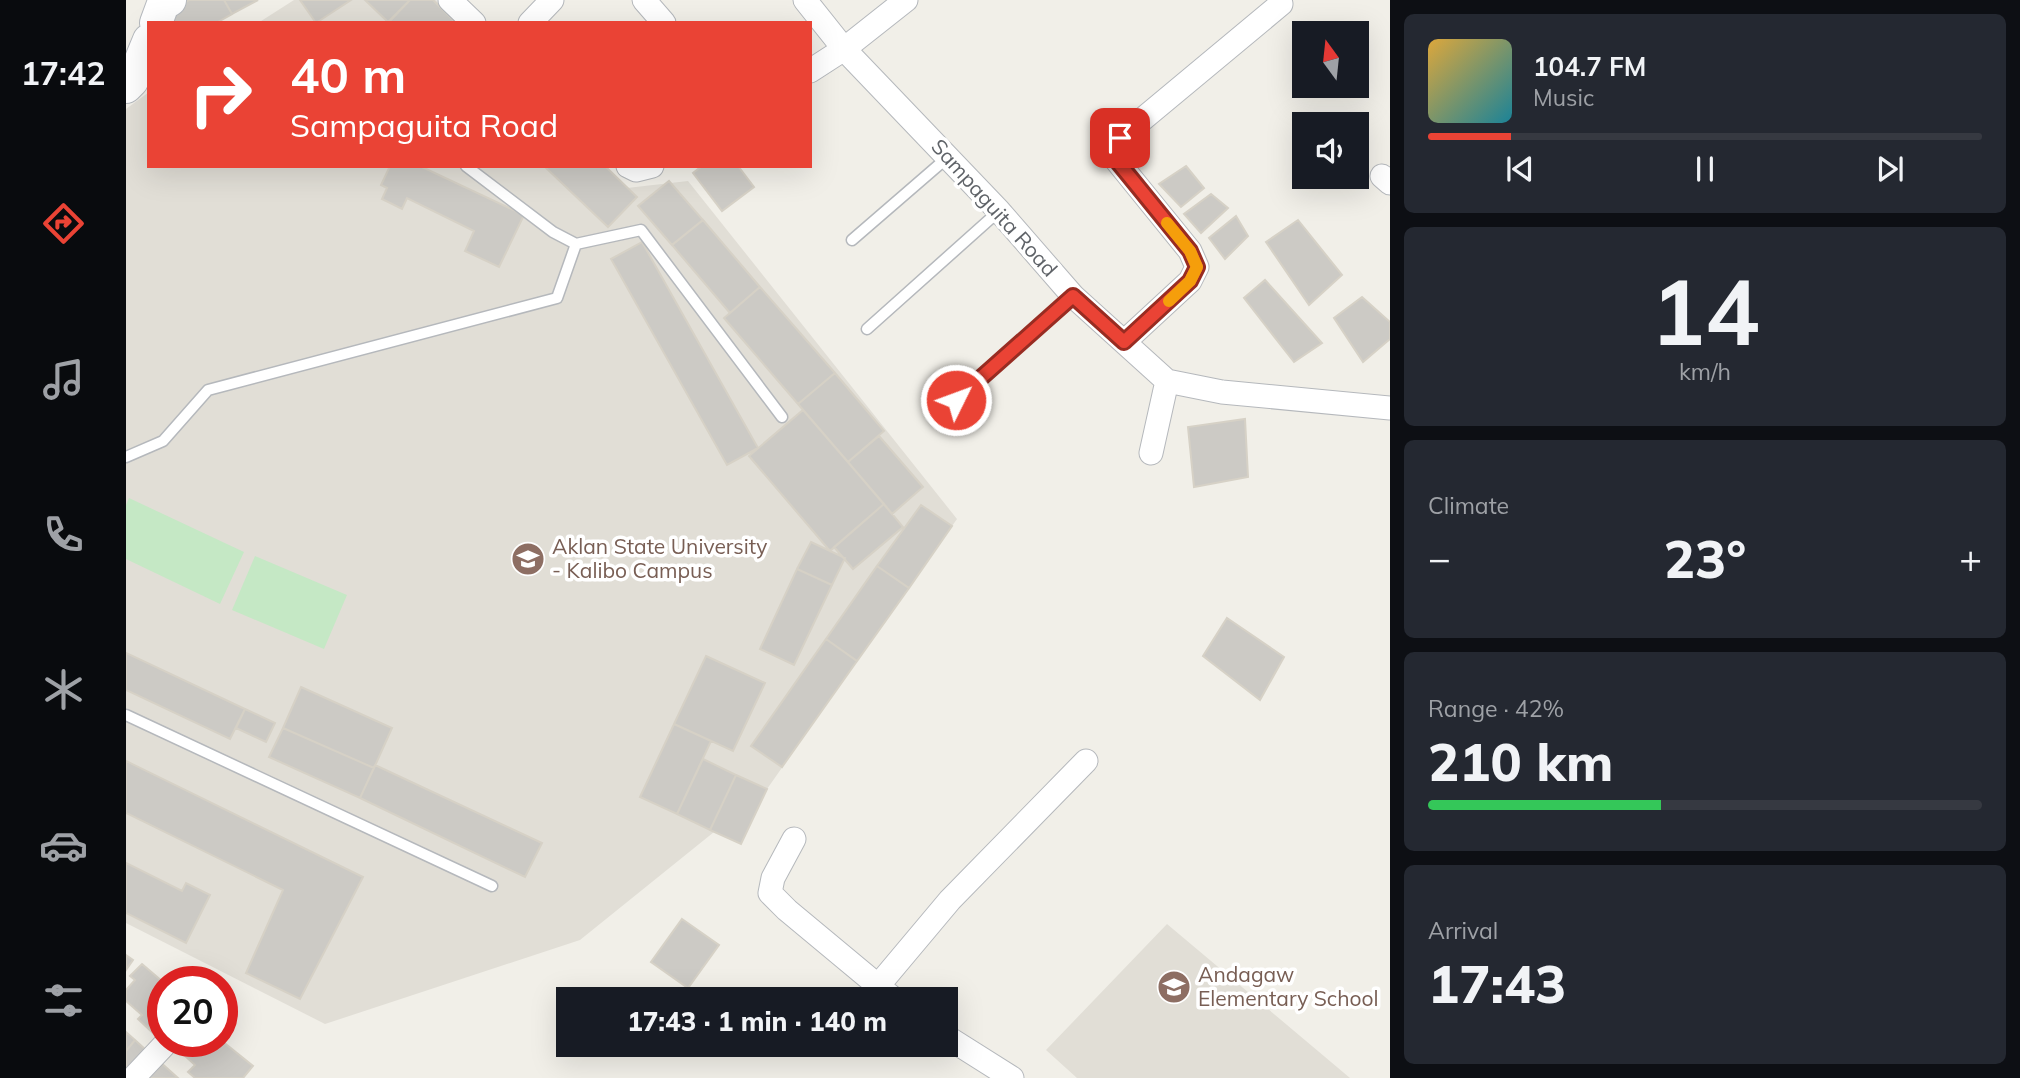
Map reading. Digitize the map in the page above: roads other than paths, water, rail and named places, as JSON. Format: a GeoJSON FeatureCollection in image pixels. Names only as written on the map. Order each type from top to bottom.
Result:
{"type":"FeatureCollection","features":[{"type":"Feature","properties":{"kind":"street"},"geometry":{"type":"LineString","coordinates":[[450,0],[472,21]]}},
{"type":"Feature","properties":{"kind":"street"},"geometry":{"type":"LineString","coordinates":[[532,21],[552,0]]}},
{"type":"Feature","properties":{"kind":"street"},"geometry":{"type":"LineString","coordinates":[[644,0],[662,21]]}},
{"type":"Feature","properties":{"kind":"street","name":"Sampaguita Road"},"geometry":{"type":"LineString","coordinates":[[805,0],[844,49],[949,156],[1073,296],[1167,381]]}},
{"type":"Feature","properties":{"kind":"street"},"geometry":{"type":"LineString","coordinates":[[812,70],[844,49],[906,0]]}},
{"type":"Feature","properties":{"kind":"street"},"geometry":{"type":"LineString","coordinates":[[1124,342],[1190,281],[1197,267],[1190,251],[1117,161],[1114,149],[1120,138],[1281,4]]}},
{"type":"Feature","properties":{"kind":"street"},"geometry":{"type":"LineString","coordinates":[[135,84],[147,46]]}},
{"type":"Feature","properties":{"kind":"street"},"geometry":{"type":"LineString","coordinates":[[1151,453],[1167,381],[1222,392],[1390,408]]}},
{"type":"Feature","properties":{"kind":"street"},"geometry":{"type":"LineString","coordinates":[[889,987],[950,900],[1086,761]]}},
{"type":"Feature","properties":{"kind":"street"},"geometry":{"type":"LineString","coordinates":[[794,839],[773,878],[770,893],[878,987]]}},
{"type":"Feature","properties":{"kind":"street"},"geometry":{"type":"LineString","coordinates":[[958,1044],[1012,1078]]}},
{"type":"Feature","properties":{"kind":"street"},"geometry":{"type":"LineString","coordinates":[[133,1078],[153,1057]]}},
{"type":"Feature","properties":{"kind":"lane"},"geometry":{"type":"LineString","coordinates":[[852,240],[949,156]]}},
{"type":"Feature","properties":{"kind":"lane"},"geometry":{"type":"LineString","coordinates":[[469,168],[554,232],[576,244],[641,230],[782,417]]}},
{"type":"Feature","properties":{"kind":"lane"},"geometry":{"type":"LineString","coordinates":[[867,329],[999,211]]}},
{"type":"Feature","properties":{"kind":"lane"},"geometry":{"type":"LineString","coordinates":[[126,457],[163,441],[208,390],[557,298],[576,244]]}},
{"type":"Feature","properties":{"kind":"lane"},"geometry":{"type":"LineString","coordinates":[[956,400],[1073,296]]}},
{"type":"Feature","properties":{"kind":"lane"},"geometry":{"type":"LineString","coordinates":[[126,715],[492,886]]}},
{"type":"Feature","properties":{"kind":"place","name":"Aklan State University - Kalibo Campus"},"geometry":{"type":"Point","coordinates":[528,559]}},
{"type":"Feature","properties":{"kind":"place","name":"Andagaw Elementary School"},"geometry":{"type":"Point","coordinates":[1174,987]}}]}
